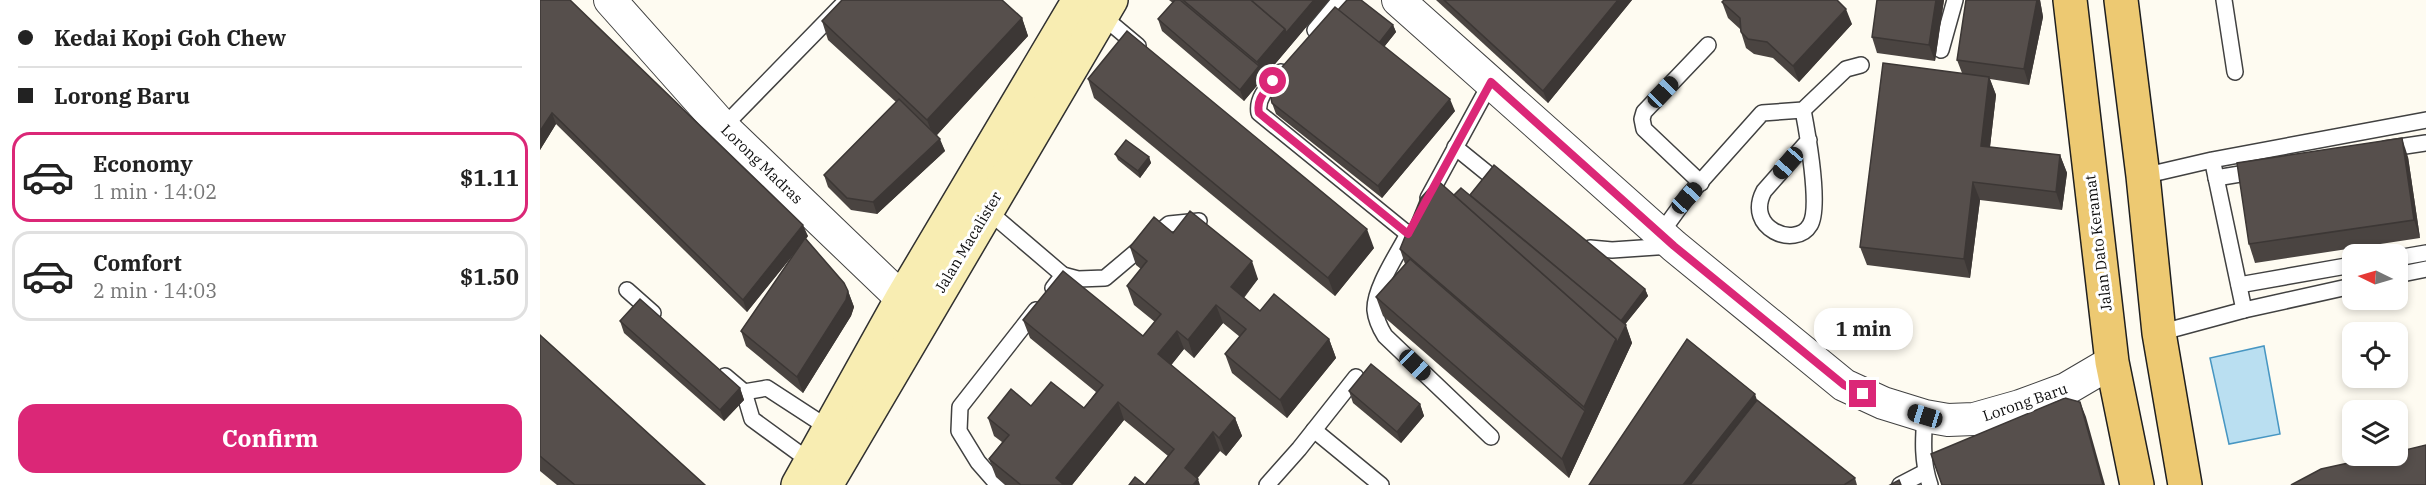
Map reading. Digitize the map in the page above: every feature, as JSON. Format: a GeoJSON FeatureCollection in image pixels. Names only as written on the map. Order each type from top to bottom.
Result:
{"type":"FeatureCollection","features":[{"type":"Feature","properties":{"kind":"main road","name":"Jalan Dato Keramat"},"geometry":{"type":"LineString","coordinates":[[2070,0],[2112,362],[2138,485]]}},
{"type":"Feature","properties":{"kind":"main road"},"geometry":{"type":"LineString","coordinates":[[2121,0],[2143,176],[2159,333],[2185,485]]}},
{"type":"Feature","properties":{"kind":"main road","name":"Jalan Macalister"},"geometry":{"type":"LineString","coordinates":[[812,477],[830,429],[912,309],[987,210],[1097,5]]}},
{"type":"Feature","properties":{"kind":"main road","name":"Jalan Macalister"},"geometry":{"type":"LineString","coordinates":[[812,477],[1097,5]]}},
{"type":"Feature","properties":{"kind":"street","name":"Lorong Madras"},"geometry":{"type":"LineString","coordinates":[[610,0],[723,127],[912,309]]}},
{"type":"Feature","properties":{"kind":"street","name":"Lorong Baru"},"geometry":{"type":"LineString","coordinates":[[1398,0],[1668,239],[1844,385],[1883,403],[1925,416],[1948,420],[1974,419],[2066,389],[2112,362]]}},
{"type":"Feature","properties":{"kind":"lane"},"geometry":{"type":"LineString","coordinates":[[723,127],[847,0]]}},
{"type":"Feature","properties":{"kind":"lane"},"geometry":{"type":"LineString","coordinates":[[1304,44],[1340,0]]}},
{"type":"Feature","properties":{"kind":"lane"},"geometry":{"type":"LineString","coordinates":[[1941,50],[1955,0]]}},
{"type":"Feature","properties":{"kind":"lane"},"geometry":{"type":"LineString","coordinates":[[2223,0],[2235,72]]}},
{"type":"Feature","properties":{"kind":"lane"},"geometry":{"type":"LineString","coordinates":[[1097,5],[1147,53]]}},
{"type":"Feature","properties":{"kind":"lane"},"geometry":{"type":"LineString","coordinates":[[1701,183],[1644,129],[1642,119],[1644,112],[1708,45]]}},
{"type":"Feature","properties":{"kind":"lane"},"geometry":{"type":"LineString","coordinates":[[1289,62],[1260,98],[1259,113],[1408,234]]}},
{"type":"Feature","properties":{"kind":"lane"},"geometry":{"type":"LineString","coordinates":[[1590,248],[1612,250],[1668,239],[1701,183],[1762,112],[1803,110],[1846,69],[1861,65]]}},
{"type":"Feature","properties":{"kind":"lane"},"geometry":{"type":"LineString","coordinates":[[1491,82],[1377,294],[1375,309],[1378,325],[1385,336],[1491,437]]}},
{"type":"Feature","properties":{"kind":"lane"},"geometry":{"type":"LineString","coordinates":[[1803,110],[1809,140],[1814,217],[1806,230],[1791,235],[1777,233],[1766,226],[1759,214],[1759,201],[1764,191],[1809,140]]}},
{"type":"Feature","properties":{"kind":"lane"},"geometry":{"type":"LineString","coordinates":[[2143,176],[2212,160],[2426,120]]}},
{"type":"Feature","properties":{"kind":"lane"},"geometry":{"type":"LineString","coordinates":[[2368,152],[2426,143]]}},
{"type":"Feature","properties":{"kind":"lane"},"geometry":{"type":"LineString","coordinates":[[1455,147],[1492,177]]}},
{"type":"Feature","properties":{"kind":"lane"},"geometry":{"type":"LineString","coordinates":[[2212,160],[2244,310]]}},
{"type":"Feature","properties":{"kind":"lane"},"geometry":{"type":"LineString","coordinates":[[2216,178],[2275,168]]}},
{"type":"Feature","properties":{"kind":"lane"},"geometry":{"type":"LineString","coordinates":[[987,210],[1063,275],[1078,279],[1105,278],[1169,224],[1200,221]]}},
{"type":"Feature","properties":{"kind":"lane"},"geometry":{"type":"LineString","coordinates":[[2408,256],[2426,253]]}},
{"type":"Feature","properties":{"kind":"lane"},"geometry":{"type":"LineString","coordinates":[[2239,285],[2342,267]]}},
{"type":"Feature","properties":{"kind":"lane"},"geometry":{"type":"LineString","coordinates":[[2408,273],[2426,269]]}},
{"type":"Feature","properties":{"kind":"lane"},"geometry":{"type":"LineString","coordinates":[[998,485],[978,462],[959,431],[960,407],[1063,275]]}},
{"type":"Feature","properties":{"kind":"lane"},"geometry":{"type":"LineString","coordinates":[[2159,333],[2244,310],[2342,288]]}},
{"type":"Feature","properties":{"kind":"lane"},"geometry":{"type":"LineString","coordinates":[[627,290],[663,321]]}},
{"type":"Feature","properties":{"kind":"lane"},"geometry":{"type":"LineString","coordinates":[[717,368],[744,392],[752,418],[812,477]]}},
{"type":"Feature","properties":{"kind":"lane"},"geometry":{"type":"LineString","coordinates":[[1267,485],[1356,377]]}},
{"type":"Feature","properties":{"kind":"lane"},"geometry":{"type":"LineString","coordinates":[[744,392],[767,388],[830,429]]}},
{"type":"Feature","properties":{"kind":"lane"},"geometry":{"type":"LineString","coordinates":[[1900,485],[1928,479],[1922,447],[1925,416]]}},
{"type":"Feature","properties":{"kind":"lane"},"geometry":{"type":"LineString","coordinates":[[1314,430],[1381,485]]}},
{"type":"Feature","properties":{"kind":"water"},"geometry":{"type":"Polygon","coordinates":[[[2264,346],[2280,434],[2229,444],[2210,358],[2264,346]]]}},
{"type":"Feature","properties":{"kind":"building"},"geometry":{"type":"Polygon","coordinates":[[[540,0],[570,0],[803,225],[743,300],[552,113],[540,131],[540,0]]]}},
{"type":"Feature","properties":{"kind":"building"},"geometry":{"type":"Polygon","coordinates":[[[842,0],[1002,0],[1022,18],[927,120],[822,21],[842,0]]]}},
{"type":"Feature","properties":{"kind":"building"},"geometry":{"type":"Polygon","coordinates":[[[1175,0],[1180,0],[1259,66],[1240,90],[1158,19],[1175,0]]]}},
{"type":"Feature","properties":{"kind":"building"},"geometry":{"type":"Polygon","coordinates":[[[1183,0],[1251,0],[1285,29],[1257,62],[1183,0]]]}},
{"type":"Feature","properties":{"kind":"building"},"geometry":{"type":"Polygon","coordinates":[[[1251,0],[1314,0],[1286,33],[1285,29],[1251,0]]]}},
{"type":"Feature","properties":{"kind":"building"},"geometry":{"type":"Polygon","coordinates":[[[1347,0],[1361,0],[1393,25],[1379,43],[1338,10],[1347,0]]]}},
{"type":"Feature","properties":{"kind":"building"},"geometry":{"type":"Polygon","coordinates":[[[1444,0],[1618,0],[1543,91],[1444,0]]]}},
{"type":"Feature","properties":{"kind":"building"},"geometry":{"type":"Polygon","coordinates":[[[1724,0],[1837,0],[1846,9],[1793,66],[1767,42],[1748,39],[1741,32],[1740,18],[1722,2],[1724,0]]]}},
{"type":"Feature","properties":{"kind":"building"},"geometry":{"type":"Polygon","coordinates":[[[1877,0],[1936,0],[1929,45],[1872,37],[1877,0]]]}},
{"type":"Feature","properties":{"kind":"building"},"geometry":{"type":"Polygon","coordinates":[[[1966,0],[2037,0],[2024,69],[1957,60],[1966,0]]]}},
{"type":"Feature","properties":{"kind":"building"},"geometry":{"type":"Polygon","coordinates":[[[1335,7],[1450,99],[1378,186],[1272,103],[1268,83],[1335,7]]]}},
{"type":"Feature","properties":{"kind":"building"},"geometry":{"type":"Polygon","coordinates":[[[1127,31],[1367,229],[1328,278],[1088,79],[1127,31]]]}},
{"type":"Feature","properties":{"kind":"building"},"geometry":{"type":"Polygon","coordinates":[[[1883,63],[1989,77],[1981,146],[2060,155],[2056,192],[1973,182],[1964,259],[1860,247],[1883,63]]]}},
{"type":"Feature","properties":{"kind":"building"},"geometry":{"type":"Polygon","coordinates":[[[899,99],[940,139],[873,202],[847,198],[824,175],[899,99]]]}},
{"type":"Feature","properties":{"kind":"building"},"geometry":{"type":"Polygon","coordinates":[[[2402,138],[2414,220],[2249,244],[2237,163],[2402,138]]]}},
{"type":"Feature","properties":{"kind":"building"},"geometry":{"type":"Polygon","coordinates":[[[1126,140],[1149,157],[1138,171],[1115,154],[1126,140]]]}},
{"type":"Feature","properties":{"kind":"building"},"geometry":{"type":"Polygon","coordinates":[[[1494,165],[1645,289],[1621,321],[1470,195],[1494,165]]]}},
{"type":"Feature","properties":{"kind":"building"},"geometry":{"type":"Polygon","coordinates":[[[1437,180],[1616,339],[1584,407],[1400,249],[1421,198],[1437,180]]]}},
{"type":"Feature","properties":{"kind":"building"},"geometry":{"type":"Polygon","coordinates":[[[1461,188],[1626,325],[1617,343],[1616,339],[1454,195],[1461,188]]]}},
{"type":"Feature","properties":{"kind":"building"},"geometry":{"type":"Polygon","coordinates":[[[1190,211],[1252,261],[1231,287],[1260,311],[1274,294],[1329,339],[1280,400],[1225,354],[1246,329],[1216,305],[1188,340],[1177,331],[1158,354],[1235,418],[1219,438],[1213,432],[1185,468],[1198,479],[1193,485],[1145,485],[1174,449],[1118,402],[1056,478],[1064,485],[1021,485],[989,459],[1009,435],[988,418],[1011,389],[1031,406],[1051,382],[1084,408],[1103,385],[1023,320],[1063,271],[1143,336],[1161,314],[1127,286],[1147,261],[1130,247],[1154,217],[1173,233],[1190,211]]]}},
{"type":"Feature","properties":{"kind":"building"},"geometry":{"type":"Polygon","coordinates":[[[805,238],[844,283],[848,291],[846,300],[797,377],[741,331],[805,238]]]}},
{"type":"Feature","properties":{"kind":"building"},"geometry":{"type":"Polygon","coordinates":[[[1410,259],[1585,411],[1562,459],[1376,297],[1410,259]]]}},
{"type":"Feature","properties":{"kind":"building"},"geometry":{"type":"Polygon","coordinates":[[[640,299],[740,388],[720,410],[620,321],[640,299]]]}},
{"type":"Feature","properties":{"kind":"building"},"geometry":{"type":"Polygon","coordinates":[[[540,335],[705,485],[575,485],[540,456],[540,335]]]}},
{"type":"Feature","properties":{"kind":"building"},"geometry":{"type":"Polygon","coordinates":[[[1687,339],[1755,394],[1683,485],[1589,485],[1687,339]]]}},
{"type":"Feature","properties":{"kind":"building"},"geometry":{"type":"Polygon","coordinates":[[[1371,364],[1420,404],[1397,432],[1349,391],[1371,364]]]}},
{"type":"Feature","properties":{"kind":"building"},"geometry":{"type":"Polygon","coordinates":[[[2065,398],[2080,402],[2103,485],[1942,485],[1931,454],[2065,398]]]}},
{"type":"Feature","properties":{"kind":"building"},"geometry":{"type":"Polygon","coordinates":[[[1757,400],[1855,478],[1844,485],[1690,485],[1757,400]]]}},
{"type":"Feature","properties":{"kind":"building"},"geometry":{"type":"Polygon","coordinates":[[[2426,445],[2426,485],[2291,485],[2321,469],[2342,464],[2408,466],[2408,449],[2426,445]]]}},
{"type":"Feature","properties":{"kind":"building"},"geometry":{"type":"Polygon","coordinates":[[[1135,477],[1145,485],[1129,485],[1135,477]]]}},
{"type":"Feature","properties":{"kind":"building"},"geometry":{"type":"Polygon","coordinates":[[[1899,480],[1901,485],[1890,485],[1899,480]]]}},
{"type":"Feature","properties":{"kind":"route"},"geometry":{"type":"LineString","coordinates":[[1273,81],[1260,98],[1259,113],[1408,234],[1491,82],[1674,246],[1844,385],[1863,394]]}}]}
